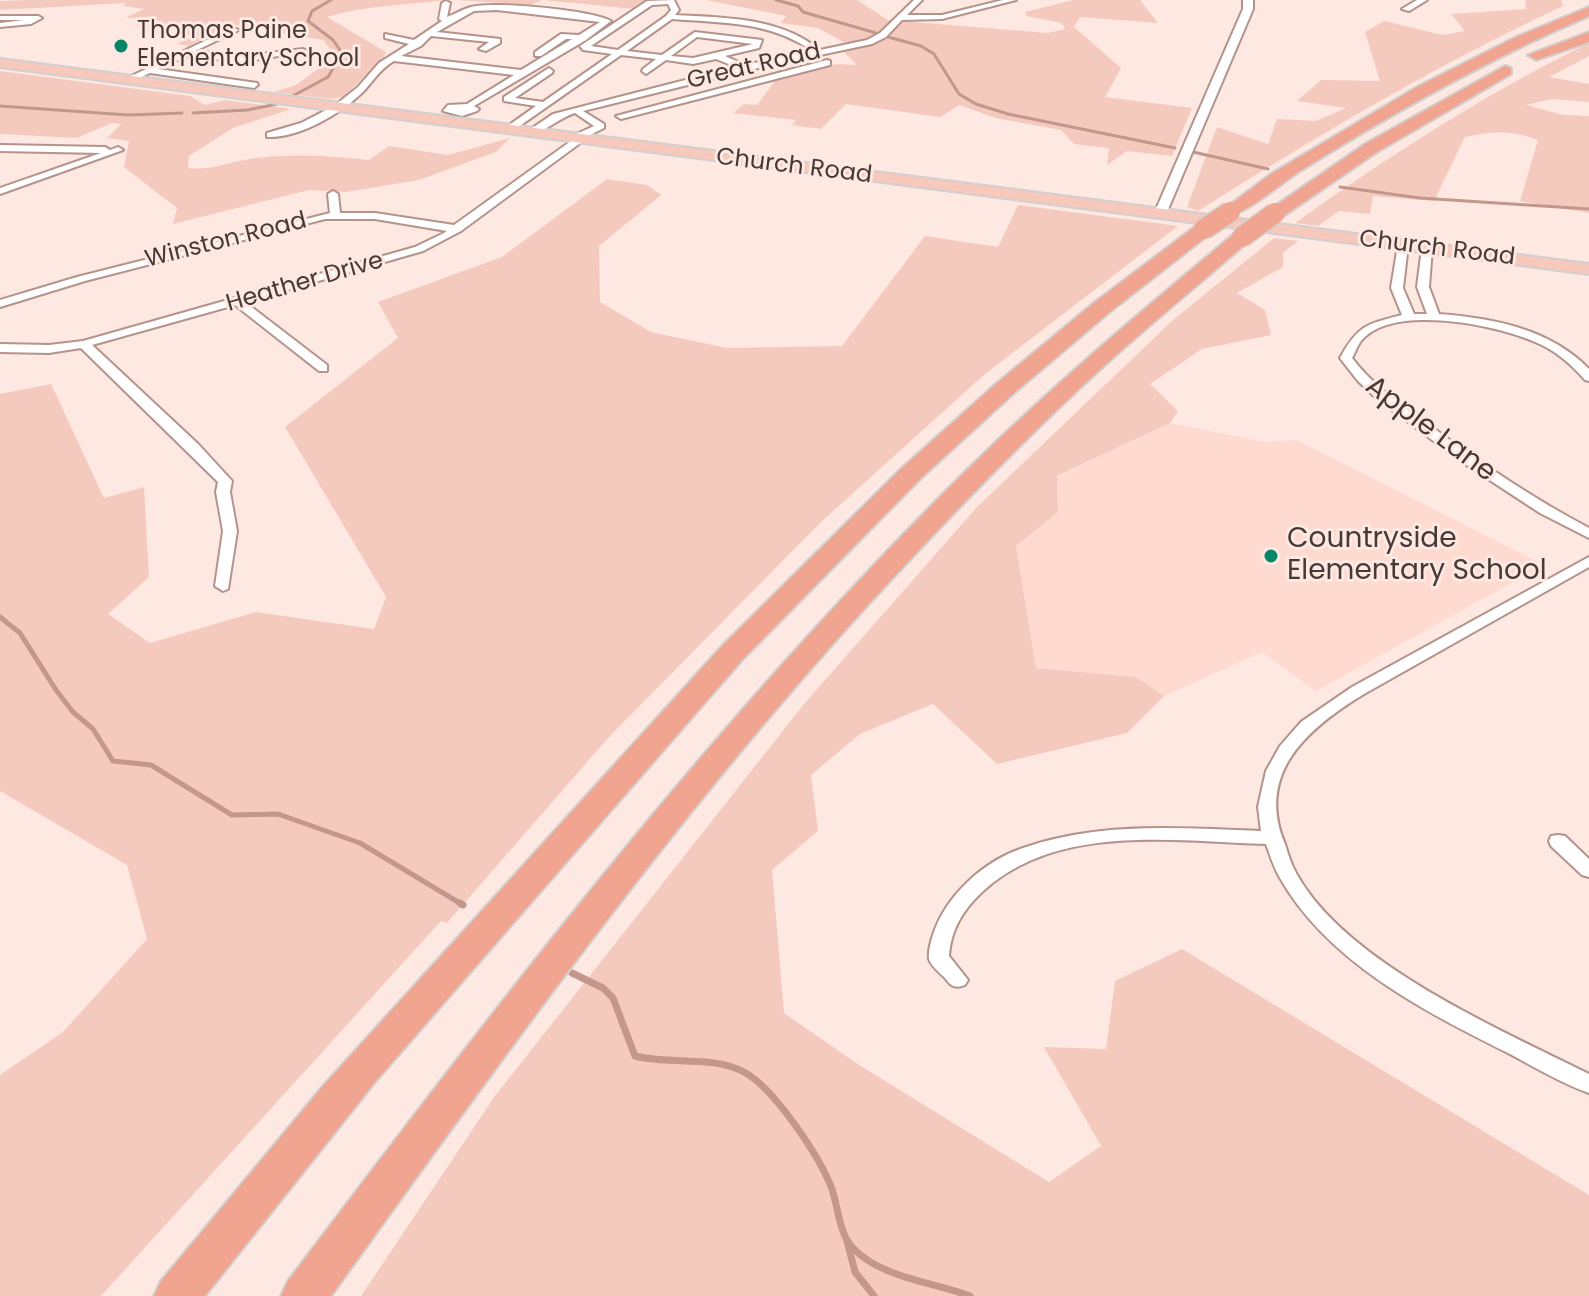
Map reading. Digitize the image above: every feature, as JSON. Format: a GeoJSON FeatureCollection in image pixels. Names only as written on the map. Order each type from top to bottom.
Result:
{"type":"FeatureCollection","features":[{"type":"Feature","properties":{"kind":"highway"},"geometry":{"type":"LineString","coordinates":[[1540,32],[1538,27],[1564,11],[1572,2]]}},
{"type":"Feature","properties":{"kind":"highway"},"geometry":{"type":"LineString","coordinates":[[177,1296],[264,1185],[607,789],[722,664],[862,521],[958,431],[1065,337],[1225,226],[1306,160],[1385,112],[1540,32],[1589,11]]}},
{"type":"Feature","properties":{"kind":"highway"},"geometry":{"type":"LineString","coordinates":[[304,1296],[453,1093],[607,892],[818,644],[921,531],[1055,397],[1153,309],[1225,226],[1275,213],[1422,118],[1536,55],[1589,31]]}},
{"type":"Feature","properties":{"kind":"highway"},"geometry":{"type":"LineString","coordinates":[[1536,55],[1589,37]]}},
{"type":"Feature","properties":{"kind":"main road","name":"Church Road"},"geometry":{"type":"LineString","coordinates":[[0,63],[127,80],[254,91],[333,108],[1589,269]]}},
{"type":"Feature","properties":{"kind":"street","name":"Great Road"},"geometry":{"type":"LineString","coordinates":[[531,133],[556,116],[576,110],[744,68],[874,40],[918,0]]}},
{"type":"Feature","properties":{"kind":"street"},"geometry":{"type":"LineString","coordinates":[[900,18],[942,17],[1012,0]]}},
{"type":"Feature","properties":{"kind":"street"},"geometry":{"type":"LineString","coordinates":[[1160,214],[1248,9],[1248,0]]}},
{"type":"Feature","properties":{"kind":"street"},"geometry":{"type":"LineString","coordinates":[[1406,9],[1423,0]]}},
{"type":"Feature","properties":{"kind":"street"},"geometry":{"type":"LineString","coordinates":[[470,105],[650,3],[671,1],[675,10],[670,17],[508,130]]}},
{"type":"Feature","properties":{"kind":"street"},"geometry":{"type":"LineString","coordinates":[[446,3],[443,19],[452,20]]}},
{"type":"Feature","properties":{"kind":"street"},"geometry":{"type":"LineString","coordinates":[[270,135],[306,125],[358,91],[382,64],[475,8],[607,21],[583,43],[507,99],[546,105]]}},
{"type":"Feature","properties":{"kind":"street"},"geometry":{"type":"LineString","coordinates":[[670,17],[776,29],[800,37],[817,51]]}},
{"type":"Feature","properties":{"kind":"street"},"geometry":{"type":"LineString","coordinates":[[0,18],[38,18],[31,22],[0,25]]}},
{"type":"Feature","properties":{"kind":"street"},"geometry":{"type":"LineString","coordinates":[[127,80],[235,30]]}},
{"type":"Feature","properties":{"kind":"street"},"geometry":{"type":"LineString","coordinates":[[429,33],[497,41],[483,49]]}},
{"type":"Feature","properties":{"kind":"street"},"geometry":{"type":"LineString","coordinates":[[538,54],[564,36],[622,52],[664,57],[693,61],[756,46],[759,42],[695,34],[664,57],[646,71]]}},
{"type":"Feature","properties":{"kind":"street"},"geometry":{"type":"LineString","coordinates":[[388,36],[418,44]]}},
{"type":"Feature","properties":{"kind":"street"},"geometry":{"type":"LineString","coordinates":[[186,53],[243,59],[303,51]]}},
{"type":"Feature","properties":{"kind":"street"},"geometry":{"type":"LineString","coordinates":[[717,56],[744,68]]}},
{"type":"Feature","properties":{"kind":"street"},"geometry":{"type":"LineString","coordinates":[[393,58],[523,73]]}},
{"type":"Feature","properties":{"kind":"street"},"geometry":{"type":"LineString","coordinates":[[621,116],[827,63]]}},
{"type":"Feature","properties":{"kind":"street"},"geometry":{"type":"LineString","coordinates":[[149,70],[254,91]]}},
{"type":"Feature","properties":{"kind":"street"},"geometry":{"type":"LineString","coordinates":[[688,82],[712,93]]}},
{"type":"Feature","properties":{"kind":"street"},"geometry":{"type":"LineString","coordinates":[[573,87],[585,90]]}},
{"type":"Feature","properties":{"kind":"street"},"geometry":{"type":"LineString","coordinates":[[597,93],[622,99]]}},
{"type":"Feature","properties":{"kind":"street"},"geometry":{"type":"LineString","coordinates":[[576,110],[601,126],[577,139]]}},
{"type":"Feature","properties":{"kind":"street","name":"Heather Drive"},"geometry":{"type":"LineString","coordinates":[[0,348],[49,349],[84,344],[407,254],[457,229],[577,139]]}},
{"type":"Feature","properties":{"kind":"street"},"geometry":{"type":"LineString","coordinates":[[0,148],[118,150],[0,191]]}},
{"type":"Feature","properties":{"kind":"street"},"geometry":{"type":"LineString","coordinates":[[333,194],[335,215]]}},
{"type":"Feature","properties":{"kind":"street","name":"Winston Road"},"geometry":{"type":"LineString","coordinates":[[0,304],[209,245],[335,215],[375,216],[457,229]]}},
{"type":"Feature","properties":{"kind":"street"},"geometry":{"type":"LineString","coordinates":[[1403,245],[1397,288],[1409,317]]}},
{"type":"Feature","properties":{"kind":"street"},"geometry":{"type":"LineString","coordinates":[[1427,248],[1423,287],[1434,317]]}},
{"type":"Feature","properties":{"kind":"street"},"geometry":{"type":"LineString","coordinates":[[238,302],[323,368]]}},
{"type":"Feature","properties":{"kind":"street","name":"Apple Lane"},"geometry":{"type":"LineString","coordinates":[[1569,356],[1541,340],[1514,330],[1434,317],[1409,317],[1371,328],[1349,346],[1346,358],[1359,377],[1504,487],[1589,534]]}},
{"type":"Feature","properties":{"kind":"street"},"geometry":{"type":"LineString","coordinates":[[84,344],[225,481],[223,492],[230,531],[223,586]]}},
{"type":"Feature","properties":{"kind":"street"},"geometry":{"type":"LineString","coordinates":[[1569,356],[1589,356]]}},
{"type":"Feature","properties":{"kind":"street"},"geometry":{"type":"LineString","coordinates":[[1569,356],[1589,377]]}},
{"type":"Feature","properties":{"kind":"street"},"geometry":{"type":"LineString","coordinates":[[1589,561],[1368,686],[1314,721],[1293,741],[1272,779],[1267,806],[1271,838],[1291,880],[1310,909],[1356,953],[1427,998],[1589,1084]]}},
{"type":"Feature","properties":{"kind":"street"},"geometry":{"type":"LineString","coordinates":[[958,980],[939,958],[940,938],[952,913],[969,892],[987,873],[1003,864],[1073,840],[1148,836],[1271,838]]}},
{"type":"Feature","properties":{"kind":"street"},"geometry":{"type":"LineString","coordinates":[[1558,841],[1589,870]]}},
{"type":"Feature","properties":{"kind":"shaded area"},"geometry":{"type":"Polygon","coordinates":[[[447,0],[371,8],[327,17],[386,52],[383,59],[343,97],[332,99],[274,92],[296,85],[336,56],[323,40],[275,32],[267,25],[229,25],[189,46],[177,44],[193,36],[178,33],[181,30],[135,25],[137,19],[126,17],[144,9],[123,6],[126,3],[0,10],[0,1],[447,0]]]}},
{"type":"Feature","properties":{"kind":"shaded area"},"geometry":{"type":"Polygon","coordinates":[[[457,0],[542,0],[531,5],[457,0]]]}},
{"type":"Feature","properties":{"kind":"shaded area"},"geometry":{"type":"Polygon","coordinates":[[[542,0],[665,0],[635,9],[542,0]]]}},
{"type":"Feature","properties":{"kind":"shaded area"},"geometry":{"type":"Polygon","coordinates":[[[706,0],[857,0],[888,20],[1048,33],[1065,29],[1062,23],[1026,16],[1025,12],[1073,0],[1140,0],[1158,23],[1080,17],[1074,27],[1121,68],[1105,97],[1192,108],[1172,156],[1127,151],[1107,165],[1109,148],[1074,144],[1061,130],[995,118],[960,105],[940,117],[846,104],[821,129],[792,125],[796,120],[733,113],[744,104],[757,105],[775,81],[836,64],[857,65],[844,52],[847,44],[818,28],[781,23],[786,16],[706,0]]]}},
{"type":"Feature","properties":{"kind":"shaded area"},"geometry":{"type":"Polygon","coordinates":[[[1525,0],[1561,0],[1563,6],[1469,52],[1378,102],[1198,211],[1187,207],[1217,127],[1268,144],[1277,119],[1316,121],[1346,108],[1297,101],[1321,80],[1380,81],[1365,32],[1384,21],[1443,35],[1465,31],[1451,14],[1526,9],[1525,0]]]}},
{"type":"Feature","properties":{"kind":"shaded area"},"geometry":{"type":"Polygon","coordinates":[[[1589,43],[1589,56],[1549,77],[1589,84],[1589,102],[1552,99],[1526,105],[1563,115],[1589,116],[1589,213],[1520,201],[1538,140],[1519,134],[1493,133],[1465,137],[1434,201],[1373,196],[1370,214],[1339,211],[1318,226],[1295,223],[1438,127],[1512,83],[1589,43]]]}},
{"type":"Feature","properties":{"kind":"shaded area"},"geometry":{"type":"Polygon","coordinates":[[[0,71],[190,96],[205,105],[225,100],[291,109],[233,128],[189,156],[188,168],[280,156],[369,160],[389,146],[448,155],[510,138],[496,152],[419,180],[346,192],[309,190],[173,224],[177,208],[124,167],[129,141],[107,138],[121,124],[112,123],[77,138],[0,134],[0,71]]]}},
{"type":"Feature","properties":{"kind":"shaded area"},"geometry":{"type":"Polygon","coordinates":[[[607,179],[647,185],[661,195],[599,246],[600,302],[651,332],[727,348],[842,346],[925,236],[998,247],[1018,205],[1178,226],[985,374],[821,522],[608,738],[447,923],[441,921],[101,1296],[0,1296],[0,1075],[63,1032],[147,939],[127,865],[0,791],[0,394],[51,384],[104,498],[144,487],[149,577],[108,614],[150,643],[256,612],[374,629],[386,597],[285,427],[398,338],[378,302],[502,257],[607,179]]]}},
{"type":"Feature","properties":{"kind":"shaded area"},"geometry":{"type":"Polygon","coordinates":[[[1274,238],[1298,241],[1283,253],[1283,267],[1237,293],[1265,310],[1271,335],[1202,349],[1150,384],[1178,411],[1170,423],[1057,476],[1058,512],[1016,546],[1036,668],[1136,677],[1164,696],[1127,733],[997,764],[933,704],[860,734],[811,775],[818,831],[772,870],[784,1013],[856,1063],[1049,1182],[1101,1146],[1044,1047],[1106,1049],[1115,981],[1182,949],[1589,1195],[1589,1296],[361,1296],[495,1096],[804,704],[977,507],[1173,320],[1274,238]]]}},
{"type":"Feature","properties":{"kind":"shaded area","name":"Countryside Elementary School"},"geometry":{"type":"Polygon","coordinates":[[[1170,423],[1264,442],[1296,440],[1544,565],[1316,691],[1262,652],[1164,696],[1136,677],[1036,668],[1016,546],[1058,512],[1057,477],[1170,423]]]}},
{"type":"Feature","properties":{"kind":"waterway"},"geometry":{"type":"LineString","coordinates":[[289,98],[328,77],[342,53],[333,40],[308,21],[312,11],[331,0]]}},
{"type":"Feature","properties":{"kind":"waterway"},"geometry":{"type":"LineString","coordinates":[[776,0],[798,6],[803,12],[876,33]]}},
{"type":"Feature","properties":{"kind":"waterway"},"geometry":{"type":"LineString","coordinates":[[888,37],[921,46],[934,54],[959,94],[976,104],[1008,114],[1175,148]]}},
{"type":"Feature","properties":{"kind":"waterway"},"geometry":{"type":"LineString","coordinates":[[193,113],[247,110],[277,104]]}},
{"type":"Feature","properties":{"kind":"waterway"},"geometry":{"type":"LineString","coordinates":[[0,106],[128,115],[182,113]]}},
{"type":"Feature","properties":{"kind":"waterway"},"geometry":{"type":"LineString","coordinates":[[1193,152],[1268,169]]}},
{"type":"Feature","properties":{"kind":"waterway"},"geometry":{"type":"LineString","coordinates":[[1340,187],[1420,198],[1589,209]]}},
{"type":"Feature","properties":{"kind":"waterway"},"geometry":{"type":"LineString","coordinates":[[0,617],[20,633],[56,690],[73,712],[93,729],[113,761],[151,765],[232,815],[278,814],[360,843],[463,905],[460,903]]}},
{"type":"Feature","properties":{"kind":"waterway"},"geometry":{"type":"LineString","coordinates":[[572,973],[603,988],[613,998],[635,1056],[719,1064],[744,1072],[756,1080],[795,1124],[817,1159],[832,1189],[844,1234],[852,1247],[864,1257],[877,1266],[908,1278],[970,1296]]}},
{"type":"Feature","properties":{"kind":"waterway"},"geometry":{"type":"LineString","coordinates":[[847,1241],[855,1272],[874,1296]]}},
{"type":"Feature","properties":{"kind":"place","name":"Thomas Paine Elementary School"},"geometry":{"type":"Point","coordinates":[121,46]}},
{"type":"Feature","properties":{"kind":"place","name":"Countryside Elementary School"},"geometry":{"type":"Point","coordinates":[1271,556]}}]}
